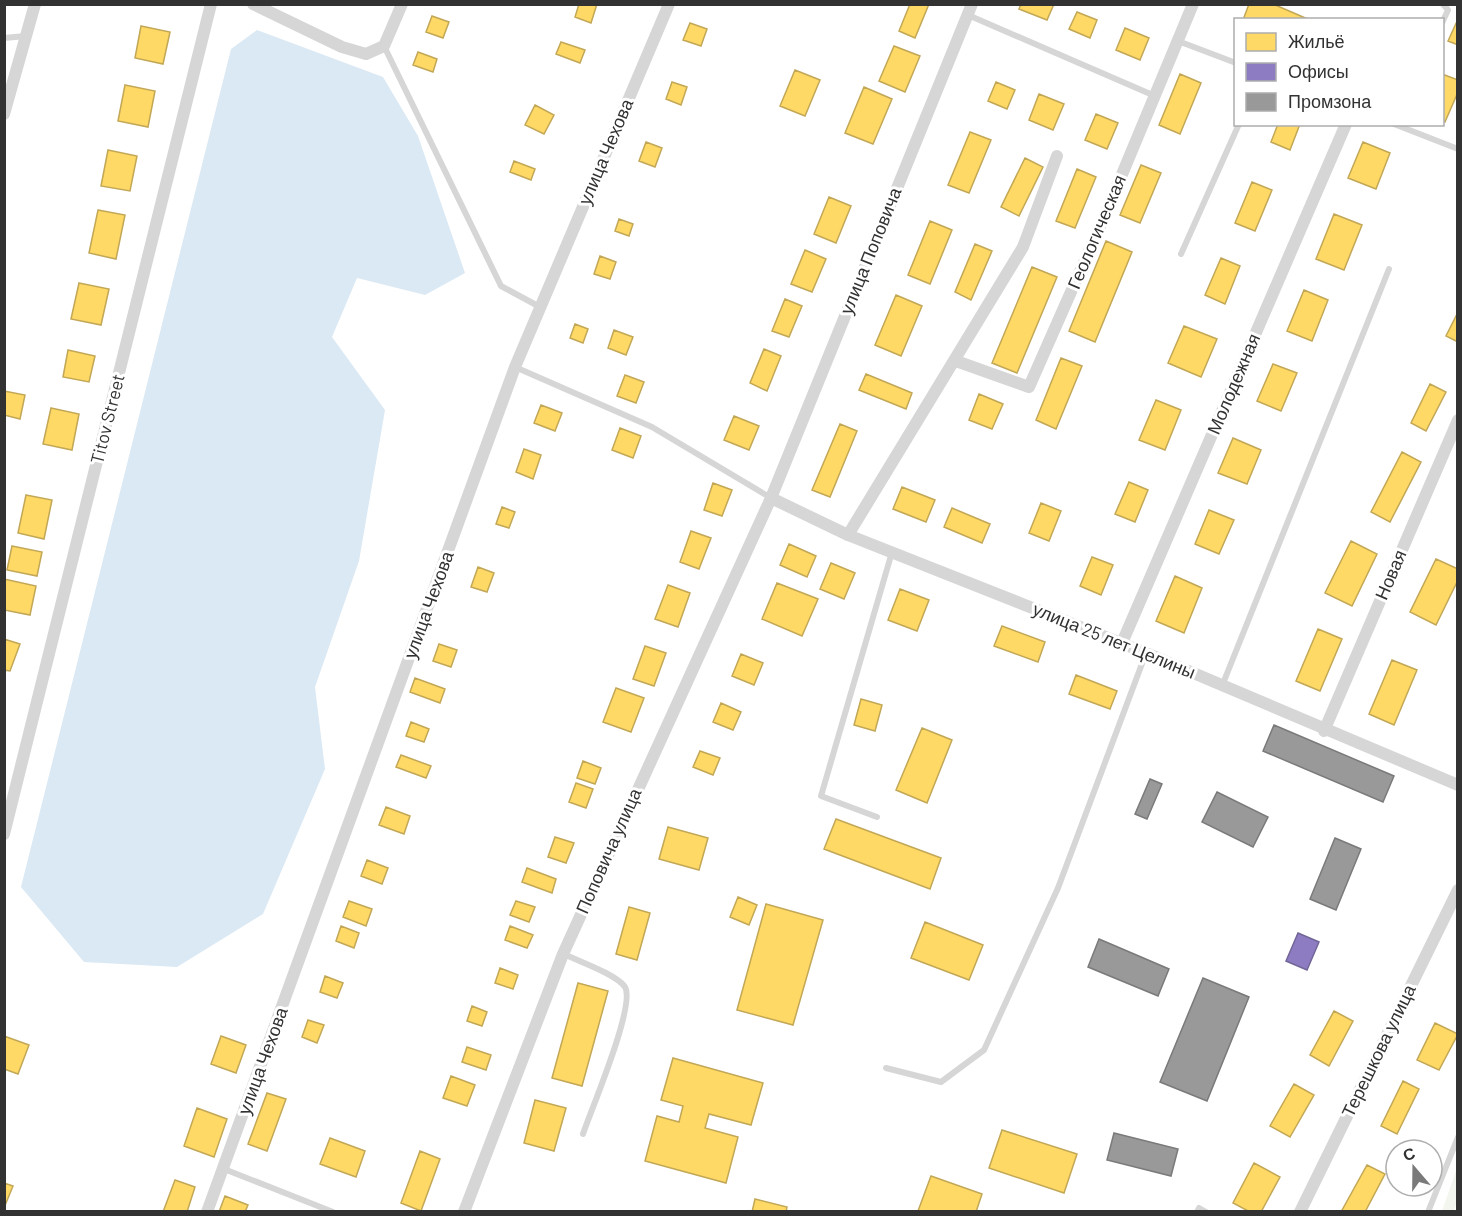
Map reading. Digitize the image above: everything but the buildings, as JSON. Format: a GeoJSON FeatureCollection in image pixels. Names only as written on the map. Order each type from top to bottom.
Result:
{"type":"FeatureCollection","features":[{"type":"Feature","properties":{"kind":"street"},"geometry":{"type":"LineString","coordinates":[[4,114],[35,4]]}},
{"type":"Feature","properties":{"kind":"street","name":"Titov Street"},"geometry":{"type":"LineString","coordinates":[[4,834],[211,4]]}},
{"type":"Feature","properties":{"kind":"street"},"geometry":{"type":"LineString","coordinates":[[252,4],[342,46],[366,54],[384,46],[402,4]]}},
{"type":"Feature","properties":{"kind":"street","name":"улица Чехова"},"geometry":{"type":"LineString","coordinates":[[207,1212],[516,367],[669,4]]}},
{"type":"Feature","properties":{"kind":"street","name":"Геологическая"},"geometry":{"type":"LineString","coordinates":[[956,361],[1029,387],[1193,4]]}},
{"type":"Feature","properties":{"kind":"street","name":"улица Поповича"},"geometry":{"type":"LineString","coordinates":[[771,498],[969,10]]}},
{"type":"Feature","properties":{"kind":"street","name":"Молодежная"},"geometry":{"type":"LineString","coordinates":[[1122,643],[1345,126]]}},
{"type":"Feature","properties":{"kind":"street"},"geometry":{"type":"LineString","coordinates":[[848,535],[956,361],[1023,247],[1057,156]]}},
{"type":"Feature","properties":{"kind":"street","name":"Новая"},"geometry":{"type":"LineString","coordinates":[[1324,730],[1458,420]]}},
{"type":"Feature","properties":{"kind":"street","name":"улица 25 лет Целины"},"geometry":{"type":"LineString","coordinates":[[771,498],[848,535],[1122,643],[1458,785]]}},
{"type":"Feature","properties":{"kind":"street","name":"Поповича улица"},"geometry":{"type":"LineString","coordinates":[[464,1212],[508,1092],[563,954],[771,498]]}},
{"type":"Feature","properties":{"kind":"street","name":"Терешкова улица"},"geometry":{"type":"LineString","coordinates":[[1300,1212],[1458,890]]}},
{"type":"Feature","properties":{"kind":"lane"},"geometry":{"type":"LineString","coordinates":[[1443,4],[1448,10],[1444,20]]}},
{"type":"Feature","properties":{"kind":"lane"},"geometry":{"type":"LineString","coordinates":[[969,10],[1155,96]]}},
{"type":"Feature","properties":{"kind":"lane"},"geometry":{"type":"LineString","coordinates":[[4,38],[26,36]]}},
{"type":"Feature","properties":{"kind":"lane"},"geometry":{"type":"LineString","coordinates":[[1178,41],[1234,62]]}},
{"type":"Feature","properties":{"kind":"lane"},"geometry":{"type":"LineString","coordinates":[[384,46],[501,286],[540,307]]}},
{"type":"Feature","properties":{"kind":"lane"},"geometry":{"type":"LineString","coordinates":[[1181,254],[1238,126]]}},
{"type":"Feature","properties":{"kind":"lane"},"geometry":{"type":"LineString","coordinates":[[1404,126],[1458,149]]}},
{"type":"Feature","properties":{"kind":"lane"},"geometry":{"type":"LineString","coordinates":[[1221,686],[1389,269]]}},
{"type":"Feature","properties":{"kind":"lane"},"geometry":{"type":"LineString","coordinates":[[516,367],[652,427],[771,498]]}},
{"type":"Feature","properties":{"kind":"lane"},"geometry":{"type":"LineString","coordinates":[[878,817],[821,796],[892,552]]}},
{"type":"Feature","properties":{"kind":"lane"},"geometry":{"type":"LineString","coordinates":[[886,1068],[941,1082],[984,1050],[1058,888],[1146,653]]}},
{"type":"Feature","properties":{"kind":"lane"},"geometry":{"type":"LineString","coordinates":[[563,954],[616,980],[625,988],[628,1000],[619,1034],[583,1134]]}},
{"type":"Feature","properties":{"kind":"lane"},"geometry":{"type":"LineString","coordinates":[[1428,1212],[1458,1137]]}},
{"type":"Feature","properties":{"kind":"lane"},"geometry":{"type":"LineString","coordinates":[[224,1169],[333,1212]]}},
{"type":"Feature","properties":{"kind":"lane"},"geometry":{"type":"LineString","coordinates":[[1197,1212],[1199,1208],[1206,1212]]}},
{"type":"Feature","properties":{"kind":"shaded area"},"geometry":{"type":"Polygon","coordinates":[[[257,30],[383,77],[418,136],[465,273],[425,295],[357,278],[332,337],[385,410],[359,561],[315,687],[325,769],[263,914],[177,967],[84,962],[21,887],[231,49],[257,30]]]}},
{"type":"Feature","properties":{"kind":"shaded area"},"geometry":{"type":"Polygon","coordinates":[[[1457,1168],[1457,1201],[1454,1211],[1442,1211],[1457,1168]]]}}]}
